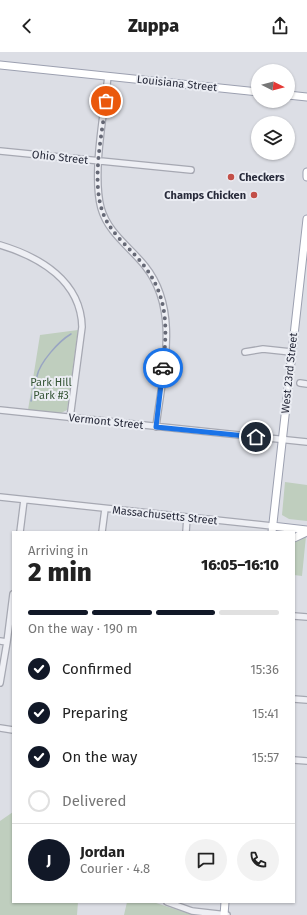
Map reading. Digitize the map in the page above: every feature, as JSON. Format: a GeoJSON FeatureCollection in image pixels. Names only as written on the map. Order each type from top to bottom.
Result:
{"type":"FeatureCollection","features":[{"type":"Feature","properties":{"kind":"main road","name":"Louisiana Street"},"geometry":{"type":"LineString","coordinates":[[0,65],[251,91]]}},
{"type":"Feature","properties":{"kind":"main road"},"geometry":{"type":"LineString","coordinates":[[295,96],[307,97]]}},
{"type":"Feature","properties":{"kind":"main road"},"geometry":{"type":"LineString","coordinates":[[307,172],[307,177]]}},
{"type":"Feature","properties":{"kind":"main road","name":"West 23rd Street"},"geometry":{"type":"LineString","coordinates":[[272,529],[283,440],[291,352],[304,273],[307,219]]}},
{"type":"Feature","properties":{"kind":"main road","name":"Massachusetts Street"},"geometry":{"type":"LineString","coordinates":[[272,529],[307,531]]}},
{"type":"Feature","properties":{"kind":"main road"},"geometry":{"type":"LineString","coordinates":[[295,537],[307,531]]}},
{"type":"Feature","properties":{"kind":"main road"},"geometry":{"type":"LineString","coordinates":[[224,915],[225,903]]}},
{"type":"Feature","properties":{"kind":"street"},"geometry":{"type":"LineString","coordinates":[[108,76],[99,161],[98,187],[105,218],[114,232],[150,273],[159,290],[165,311],[166,340],[156,427]]}},
{"type":"Feature","properties":{"kind":"street","name":"Ohio Street"},"geometry":{"type":"LineString","coordinates":[[0,151],[191,170]]}},
{"type":"Feature","properties":{"kind":"street"},"geometry":{"type":"LineString","coordinates":[[0,245],[31,257],[55,272],[68,286],[77,301],[82,327],[70,418]]}},
{"type":"Feature","properties":{"kind":"street"},"geometry":{"type":"LineString","coordinates":[[246,352],[263,350],[291,352]]}},
{"type":"Feature","properties":{"kind":"street"},"geometry":{"type":"LineString","coordinates":[[300,383],[307,384]]}},
{"type":"Feature","properties":{"kind":"street","name":"Vermont Street"},"geometry":{"type":"LineString","coordinates":[[0,410],[307,442]]}},
{"type":"Feature","properties":{"kind":"street","name":"Massachusetts Street"},"geometry":{"type":"LineString","coordinates":[[0,497],[187,517],[272,529]]}},
{"type":"Feature","properties":{"kind":"street"},"geometry":{"type":"LineString","coordinates":[[20,531],[24,500]]}},
{"type":"Feature","properties":{"kind":"street"},"geometry":{"type":"LineString","coordinates":[[102,531],[105,509]]}},
{"type":"Feature","properties":{"kind":"street"},"geometry":{"type":"LineString","coordinates":[[186,531],[187,517]]}},
{"type":"Feature","properties":{"kind":"street"},"geometry":{"type":"LineString","coordinates":[[0,684],[8,642],[12,604]]}},
{"type":"Feature","properties":{"kind":"street"},"geometry":{"type":"LineString","coordinates":[[295,616],[307,618]]}},
{"type":"Feature","properties":{"kind":"street"},"geometry":{"type":"LineString","coordinates":[[0,641],[8,642]]}},
{"type":"Feature","properties":{"kind":"street"},"geometry":{"type":"LineString","coordinates":[[295,699],[307,700]]}},
{"type":"Feature","properties":{"kind":"street"},"geometry":{"type":"LineString","coordinates":[[0,728],[12,730]]}},
{"type":"Feature","properties":{"kind":"street"},"geometry":{"type":"LineString","coordinates":[[295,760],[307,761]]}},
{"type":"Feature","properties":{"kind":"street"},"geometry":{"type":"LineString","coordinates":[[170,903],[202,914],[228,915]]}},
{"type":"Feature","properties":{"kind":"green space","name":"Park Hill Park #3"},"geometry":{"type":"Polygon","coordinates":[[[78,330],[67,410],[61,413],[28,410],[40,335],[78,330]]]}},
{"type":"Feature","properties":{"kind":"green space"},"geometry":{"type":"Polygon","coordinates":[[[285,482],[307,485],[307,521],[289,519],[282,515],[285,482]]]}},
{"type":"Feature","properties":{"kind":"green space"},"geometry":{"type":"Polygon","coordinates":[[[306,536],[302,576],[295,575],[295,541],[306,536]]]}},
{"type":"Feature","properties":{"kind":"green space"},"geometry":{"type":"Polygon","coordinates":[[[12,813],[12,903],[78,903],[77,915],[0,915],[0,821],[12,813]]]}},
{"type":"Feature","properties":{"kind":"green space"},"geometry":{"type":"Polygon","coordinates":[[[127,903],[156,903],[193,915],[124,915],[127,903]]]}},
{"type":"Feature","properties":{"kind":"waterway"},"geometry":{"type":"LineString","coordinates":[[31,401],[39,370],[46,358],[66,337],[71,334]]}},
{"type":"Feature","properties":{"kind":"way so far"},"geometry":{"type":"LineString","coordinates":[[106,101],[98,176],[99,198],[102,212],[108,224],[121,241],[144,265],[156,282],[165,311],[166,340],[163,368]]}},
{"type":"Feature","properties":{"kind":"place","name":"Checkers"},"geometry":{"type":"Point","coordinates":[231,177]}},
{"type":"Feature","properties":{"kind":"place","name":"Champs Chicken"},"geometry":{"type":"Point","coordinates":[254,195]}},
{"type":"Feature","properties":{"kind":"route"},"geometry":{"type":"LineString","coordinates":[[163,368],[156,427],[256,437]]}}]}
